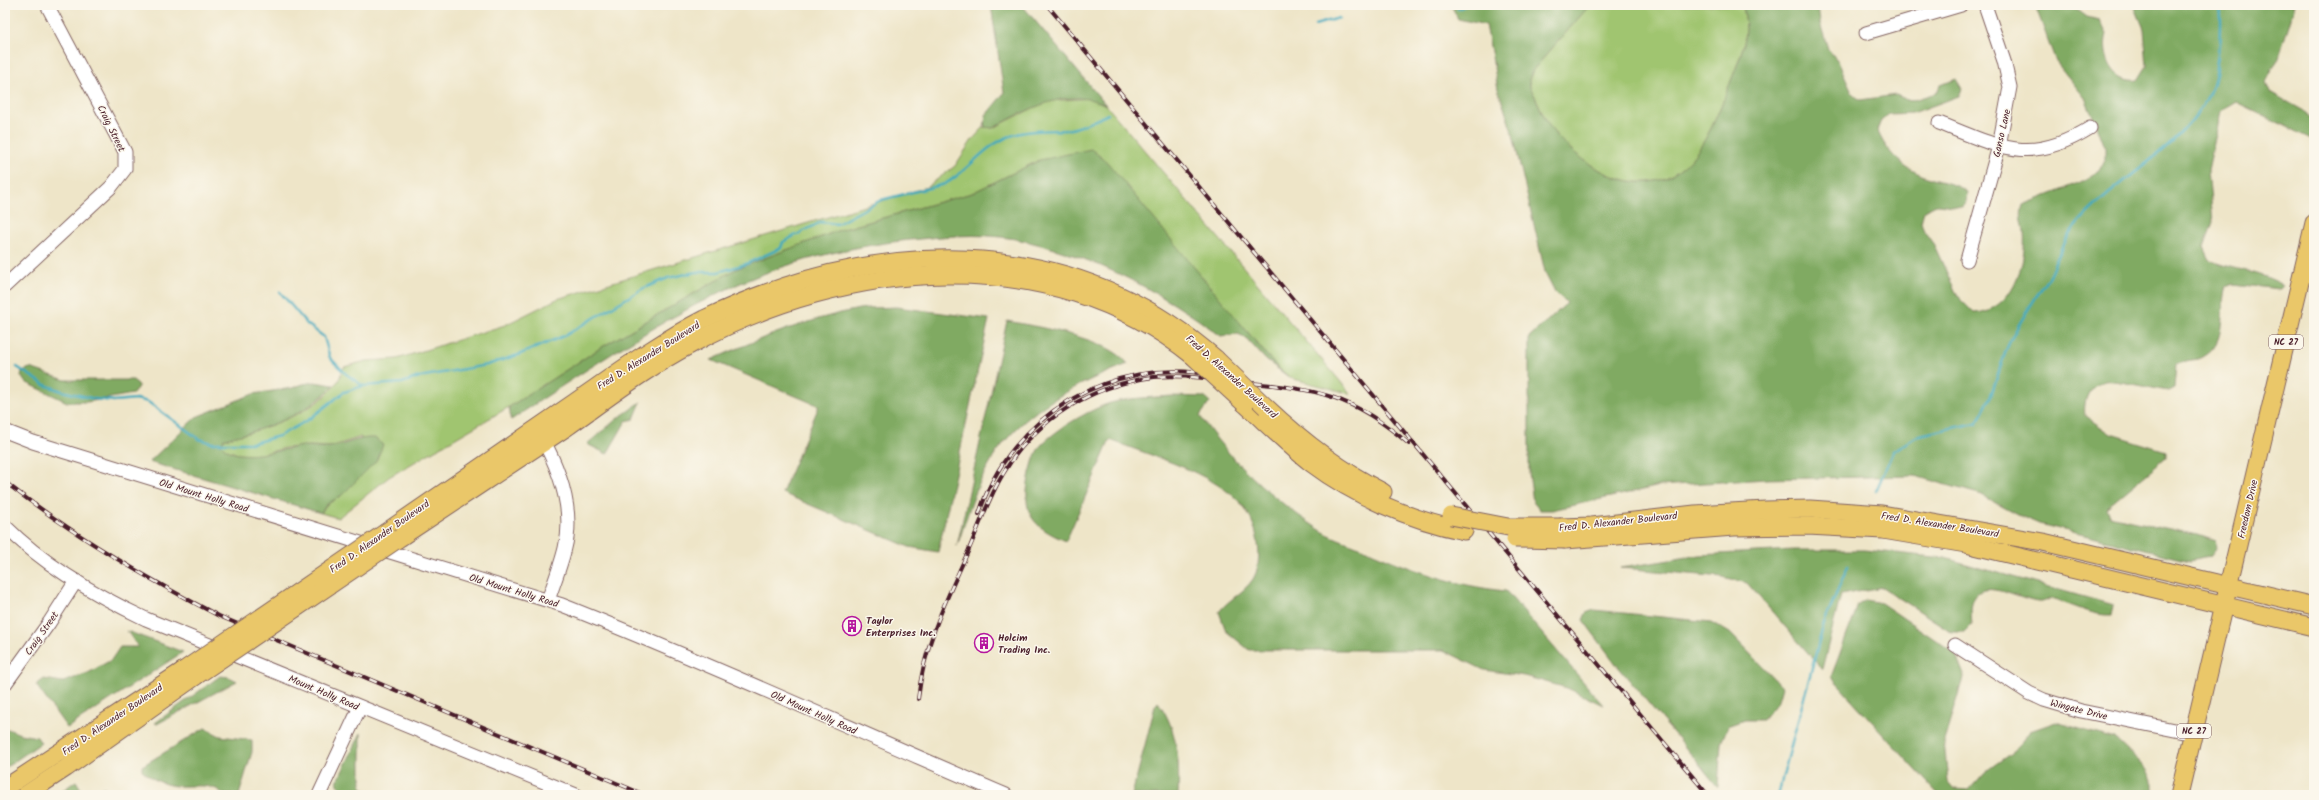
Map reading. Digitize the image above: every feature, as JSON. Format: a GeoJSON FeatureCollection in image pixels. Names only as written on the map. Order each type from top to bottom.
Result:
{"type":"FeatureCollection","features":[{"type":"Feature","properties":{"kind":"main road","name":"Freedom Drive"},"geometry":{"type":"LineString","coordinates":[[2179,795],[2314,223]]}},
{"type":"Feature","properties":{"kind":"main road","name":"Fred D. Alexander Boulevard"},"geometry":{"type":"LineString","coordinates":[[541,435],[658,346],[723,311],[797,283],[857,268],[907,260],[933,258],[998,260],[1068,276],[1126,299],[1176,328],[1216,359],[1310,447],[1349,474],[1395,497],[1451,516],[1508,527],[1563,534],[1591,526],[1688,515],[1766,510],[1810,509],[1882,514],[2043,542],[2314,606]]}},
{"type":"Feature","properties":{"kind":"main road","name":"Fred D. Alexander Boulevard"},"geometry":{"type":"LineString","coordinates":[[5,788],[190,673],[541,435],[691,344],[736,322],[776,306],[830,290],[899,277],[962,274],[1001,277],[1045,285],[1112,308],[1165,336],[1193,356],[1299,453],[1344,484],[1374,500],[1418,519],[1464,531],[1502,538],[1756,526],[1808,526],[1883,530],[1966,544],[2314,627]]}},
{"type":"Feature","properties":{"kind":"main road","name":"Fred D. Alexander Boulevard"},"geometry":{"type":"LineString","coordinates":[[25,795],[66,768],[190,673]]}},
{"type":"Feature","properties":{"kind":"street","name":"Craig Street"},"geometry":{"type":"LineString","coordinates":[[5,286],[111,187],[125,169],[124,152],[47,5]]}},
{"type":"Feature","properties":{"kind":"street"},"geometry":{"type":"LineString","coordinates":[[1866,33],[1961,5]]}},
{"type":"Feature","properties":{"kind":"street","name":"Ganso Lane"},"geometry":{"type":"LineString","coordinates":[[1967,260],[1998,146],[2010,87],[2004,61],[1985,5]]}},
{"type":"Feature","properties":{"kind":"street"},"geometry":{"type":"LineString","coordinates":[[1939,123],[1998,146],[2037,150],[2050,148],[2069,141],[2090,128]]}},
{"type":"Feature","properties":{"kind":"street","name":"Old Mount Holly Road"},"geometry":{"type":"LineString","coordinates":[[5,431],[32,442],[548,600],[637,634],[875,740],[1006,795]]}},
{"type":"Feature","properties":{"kind":"street"},"geometry":{"type":"LineString","coordinates":[[541,435],[561,479],[568,524],[565,547],[548,600]]}},
{"type":"Feature","properties":{"kind":"street","name":"Mount Holly Road"},"geometry":{"type":"LineString","coordinates":[[5,526],[47,562],[114,604],[146,619],[576,795]]}},
{"type":"Feature","properties":{"kind":"street","name":"Craig Street"},"geometry":{"type":"LineString","coordinates":[[5,684],[49,623],[76,581]]}},
{"type":"Feature","properties":{"kind":"street","name":"Wingate Drive"},"geometry":{"type":"LineString","coordinates":[[1955,645],[2029,693],[2044,700],[2081,711],[2194,734]]}},
{"type":"Feature","properties":{"kind":"street"},"geometry":{"type":"LineString","coordinates":[[319,795],[360,707]]}},
{"type":"Feature","properties":{"kind":"green space"},"geometry":{"type":"Polygon","coordinates":[[[991,5],[1022,5],[1106,105],[1092,100],[1077,98],[1063,99],[1034,108],[993,128],[984,127],[986,115],[1004,93],[991,5]]]}},
{"type":"Feature","properties":{"kind":"green space"},"geometry":{"type":"Polygon","coordinates":[[[1451,5],[1590,5],[1533,70],[1529,80],[1530,87],[1552,130],[1563,142],[1592,165],[1608,174],[1625,180],[1642,182],[1659,180],[1684,167],[1698,150],[1715,121],[1741,55],[1746,29],[1743,5],[1818,5],[1820,23],[1828,49],[1838,61],[1853,94],[1860,100],[1896,95],[1910,101],[1936,93],[1941,85],[1956,79],[1962,89],[1959,96],[1913,113],[1889,114],[1881,121],[1877,129],[1891,153],[1912,170],[1935,180],[1954,185],[1967,192],[1966,202],[1962,207],[1938,204],[1924,211],[1921,222],[1924,231],[1934,245],[1958,297],[1974,313],[1987,311],[1998,304],[2007,295],[2020,271],[2024,245],[2024,232],[2021,215],[2023,205],[2079,183],[2100,170],[2105,160],[2105,147],[2085,98],[2056,62],[2035,5],[2071,5],[2087,17],[2099,20],[2107,34],[2106,51],[2111,66],[2116,73],[2122,77],[2129,80],[2138,80],[2147,66],[2144,29],[2134,5],[2295,5],[2279,57],[2266,82],[2270,92],[2306,112],[2314,122],[2314,140],[2236,102],[2221,111],[2208,170],[2213,222],[2204,247],[2210,260],[2267,277],[2283,286],[2280,289],[2233,284],[2226,287],[2221,326],[2216,343],[2210,351],[2202,357],[2176,365],[2174,388],[2168,391],[2126,383],[2105,381],[2094,386],[2088,395],[2085,405],[2085,416],[2111,434],[2166,451],[2166,458],[2106,508],[2109,516],[2198,535],[2215,541],[2217,548],[2210,557],[2190,561],[2039,524],[2018,515],[1979,494],[1915,476],[1766,479],[1660,486],[1552,510],[1540,510],[1533,502],[1529,473],[1529,337],[1567,303],[1555,292],[1545,272],[1513,135],[1498,89],[1486,25],[1458,19],[1451,5]]]}},
{"type":"Feature","properties":{"kind":"green space"},"geometry":{"type":"Polygon","coordinates":[[[1590,5],[1743,5],[1746,26],[1741,55],[1715,121],[1698,150],[1684,167],[1675,173],[1659,180],[1642,182],[1625,180],[1608,174],[1592,165],[1563,142],[1552,130],[1546,120],[1530,87],[1529,80],[1533,70],[1590,5]]]}},
{"type":"Feature","properties":{"kind":"green space"},"geometry":{"type":"Polygon","coordinates":[[[1093,98],[1106,105],[1351,394],[1290,378],[1275,365],[1237,320],[1040,160],[972,193],[840,230],[736,269],[602,347],[509,407],[389,477],[338,518],[321,513],[326,505],[342,495],[361,437],[330,447],[311,446],[285,448],[259,455],[238,454],[224,449],[221,444],[224,439],[270,426],[287,419],[317,402],[329,392],[338,381],[344,367],[366,361],[397,359],[505,325],[557,299],[927,187],[955,166],[972,140],[984,127],[993,128],[1047,101],[1093,98]]]}},
{"type":"Feature","properties":{"kind":"green space"},"geometry":{"type":"Polygon","coordinates":[[[1091,149],[1107,162],[1275,365],[1290,378],[1266,360],[1246,338],[1238,334],[1221,336],[1152,291],[1103,267],[1052,248],[1012,238],[960,236],[894,242],[844,250],[818,256],[745,281],[694,306],[640,336],[511,420],[509,407],[602,347],[736,269],[840,230],[972,193],[1040,160],[1091,149]]]}},
{"type":"Feature","properties":{"kind":"green space"},"geometry":{"type":"Polygon","coordinates":[[[896,307],[989,319],[938,552],[909,547],[782,493],[819,406],[711,360],[765,337],[821,318],[859,309],[896,307]]]}},
{"type":"Feature","properties":{"kind":"green space"},"geometry":{"type":"Polygon","coordinates":[[[1007,321],[1054,330],[1090,341],[1106,347],[1119,355],[1128,364],[1070,390],[1051,401],[1018,428],[1003,443],[980,481],[957,546],[1007,321]]]}},
{"type":"Feature","properties":{"kind":"green space"},"geometry":{"type":"Polygon","coordinates":[[[30,368],[65,380],[133,380],[139,385],[133,394],[87,402],[67,402],[25,382],[21,376],[22,371],[30,368]]]}},
{"type":"Feature","properties":{"kind":"green space"},"geometry":{"type":"Polygon","coordinates":[[[314,382],[334,385],[323,396],[297,413],[269,426],[224,439],[221,444],[228,450],[237,454],[247,455],[303,446],[330,447],[357,440],[375,438],[383,445],[376,461],[342,495],[326,505],[321,513],[149,462],[196,417],[253,394],[292,388],[314,382]]]}},
{"type":"Feature","properties":{"kind":"green space"},"geometry":{"type":"Polygon","coordinates":[[[1172,396],[1204,397],[1210,402],[1200,416],[1224,448],[1268,491],[1301,517],[1322,531],[1333,537],[1432,576],[1487,589],[1506,591],[1603,705],[1567,688],[1524,676],[1484,670],[1443,650],[1249,650],[1226,631],[1219,612],[1249,584],[1256,573],[1259,552],[1258,541],[1251,520],[1246,511],[1240,502],[1232,495],[1204,477],[1174,463],[1110,440],[1066,541],[1044,530],[1036,523],[1028,508],[1027,487],[1035,457],[1043,443],[1071,422],[1110,403],[1128,399],[1172,396]]]}},
{"type":"Feature","properties":{"kind":"green space"},"geometry":{"type":"Polygon","coordinates":[[[641,402],[634,419],[626,421],[607,454],[587,444],[618,418],[641,402]]]}},
{"type":"Feature","properties":{"kind":"green space"},"geometry":{"type":"Polygon","coordinates":[[[1793,550],[1865,550],[1945,558],[2113,605],[2111,615],[2105,615],[2088,611],[2054,599],[2038,602],[2004,592],[1983,590],[1975,595],[1972,606],[1972,624],[1964,632],[1952,632],[1882,587],[1841,595],[1822,669],[1747,583],[1723,577],[1621,568],[1700,555],[1793,550]]]}},
{"type":"Feature","properties":{"kind":"green space"},"geometry":{"type":"Polygon","coordinates":[[[1866,600],[1881,603],[1955,653],[1964,675],[1944,741],[1948,781],[1955,789],[1969,790],[1986,771],[2014,751],[2030,731],[2056,722],[2115,739],[2147,770],[2154,783],[2154,795],[1939,795],[1831,677],[1858,605],[1866,600]]]}},
{"type":"Feature","properties":{"kind":"green space"},"geometry":{"type":"Polygon","coordinates":[[[1594,610],[1711,622],[1730,633],[1782,687],[1778,701],[1763,720],[1745,720],[1728,726],[1721,743],[1718,787],[1616,664],[1583,620],[1586,613],[1594,610]]]}},
{"type":"Feature","properties":{"kind":"green space"},"geometry":{"type":"Polygon","coordinates":[[[127,631],[183,652],[67,728],[36,685],[44,679],[63,682],[88,673],[111,660],[120,647],[138,647],[127,631]]]}},
{"type":"Feature","properties":{"kind":"green space"},"geometry":{"type":"Polygon","coordinates":[[[220,676],[229,677],[237,681],[157,724],[155,723],[220,676]]]}},
{"type":"Feature","properties":{"kind":"green space"},"geometry":{"type":"Polygon","coordinates":[[[1158,702],[1165,712],[1174,735],[1179,771],[1178,795],[1132,795],[1155,706],[1158,702]]]}},
{"type":"Feature","properties":{"kind":"green space"},"geometry":{"type":"Polygon","coordinates":[[[205,728],[220,736],[252,740],[252,752],[239,795],[224,795],[219,790],[206,786],[176,786],[162,783],[142,770],[142,766],[205,728]]]}},
{"type":"Feature","properties":{"kind":"green space"},"geometry":{"type":"Polygon","coordinates":[[[8,729],[20,734],[37,737],[41,743],[5,768],[5,732],[8,729]]]}},
{"type":"Feature","properties":{"kind":"green space"},"geometry":{"type":"Polygon","coordinates":[[[361,733],[361,785],[368,795],[357,795],[341,790],[337,782],[361,733]]]}},
{"type":"Feature","properties":{"kind":"green space"},"geometry":{"type":"Polygon","coordinates":[[[76,781],[84,794],[105,787],[99,795],[56,795],[76,781]]]}},
{"type":"Feature","properties":{"kind":"waterway"},"geometry":{"type":"LineString","coordinates":[[1458,9],[1466,5]]}},
{"type":"Feature","properties":{"kind":"waterway"},"geometry":{"type":"LineString","coordinates":[[1876,491],[1893,451],[1919,435],[1976,423],[1986,406],[2011,339],[2050,274],[2069,234],[2105,197],[2175,139],[2190,123],[2203,105],[2212,83],[2218,56],[2220,29],[2219,5]]}},
{"type":"Feature","properties":{"kind":"waterway"},"geometry":{"type":"LineString","coordinates":[[1315,25],[1339,18]]}},
{"type":"Feature","properties":{"kind":"waterway"},"geometry":{"type":"LineString","coordinates":[[17,367],[45,385],[62,391],[95,399],[114,401],[136,399],[148,402],[199,439],[212,443],[253,443],[279,436],[308,420],[344,392],[363,386],[402,383],[419,377],[487,365],[518,355],[566,335],[642,289],[668,278],[696,272],[718,272],[746,264],[781,248],[783,242],[821,222],[837,224],[881,200],[945,184],[961,173],[999,141],[1015,134],[1077,128],[1108,114]]}},
{"type":"Feature","properties":{"kind":"waterway"},"geometry":{"type":"LineString","coordinates":[[280,292],[307,324],[324,337],[330,358],[346,374],[363,386]]}},
{"type":"Feature","properties":{"kind":"waterway"},"geometry":{"type":"LineString","coordinates":[[1778,795],[1824,623],[1848,566]]}},
{"type":"Feature","properties":{"kind":"railway"},"geometry":{"type":"LineString","coordinates":[[1047,5],[1708,795]]}},
{"type":"Feature","properties":{"kind":"railway"},"geometry":{"type":"LineString","coordinates":[[979,514],[994,479],[1014,448],[1040,422],[1070,400],[1103,384],[1138,374],[1175,371],[1213,375]]}},
{"type":"Feature","properties":{"kind":"railway"},"geometry":{"type":"LineString","coordinates":[[918,699],[925,660],[936,624],[988,503],[1003,474],[1016,454],[1048,421],[1087,397],[1131,381],[1165,376],[1291,388],[1332,397],[1350,404],[1369,414],[1409,444]]}},
{"type":"Feature","properties":{"kind":"railway"},"geometry":{"type":"LineString","coordinates":[[5,482],[30,501],[109,554],[163,586],[219,616],[645,795]]}},
{"type":"Feature","properties":{"kind":"place","name":"Taylor Enterprises Inc."},"geometry":{"type":"Point","coordinates":[852,626]}},
{"type":"Feature","properties":{"kind":"place","name":"Holcim Trading Inc."},"geometry":{"type":"Point","coordinates":[984,643]}}]}
